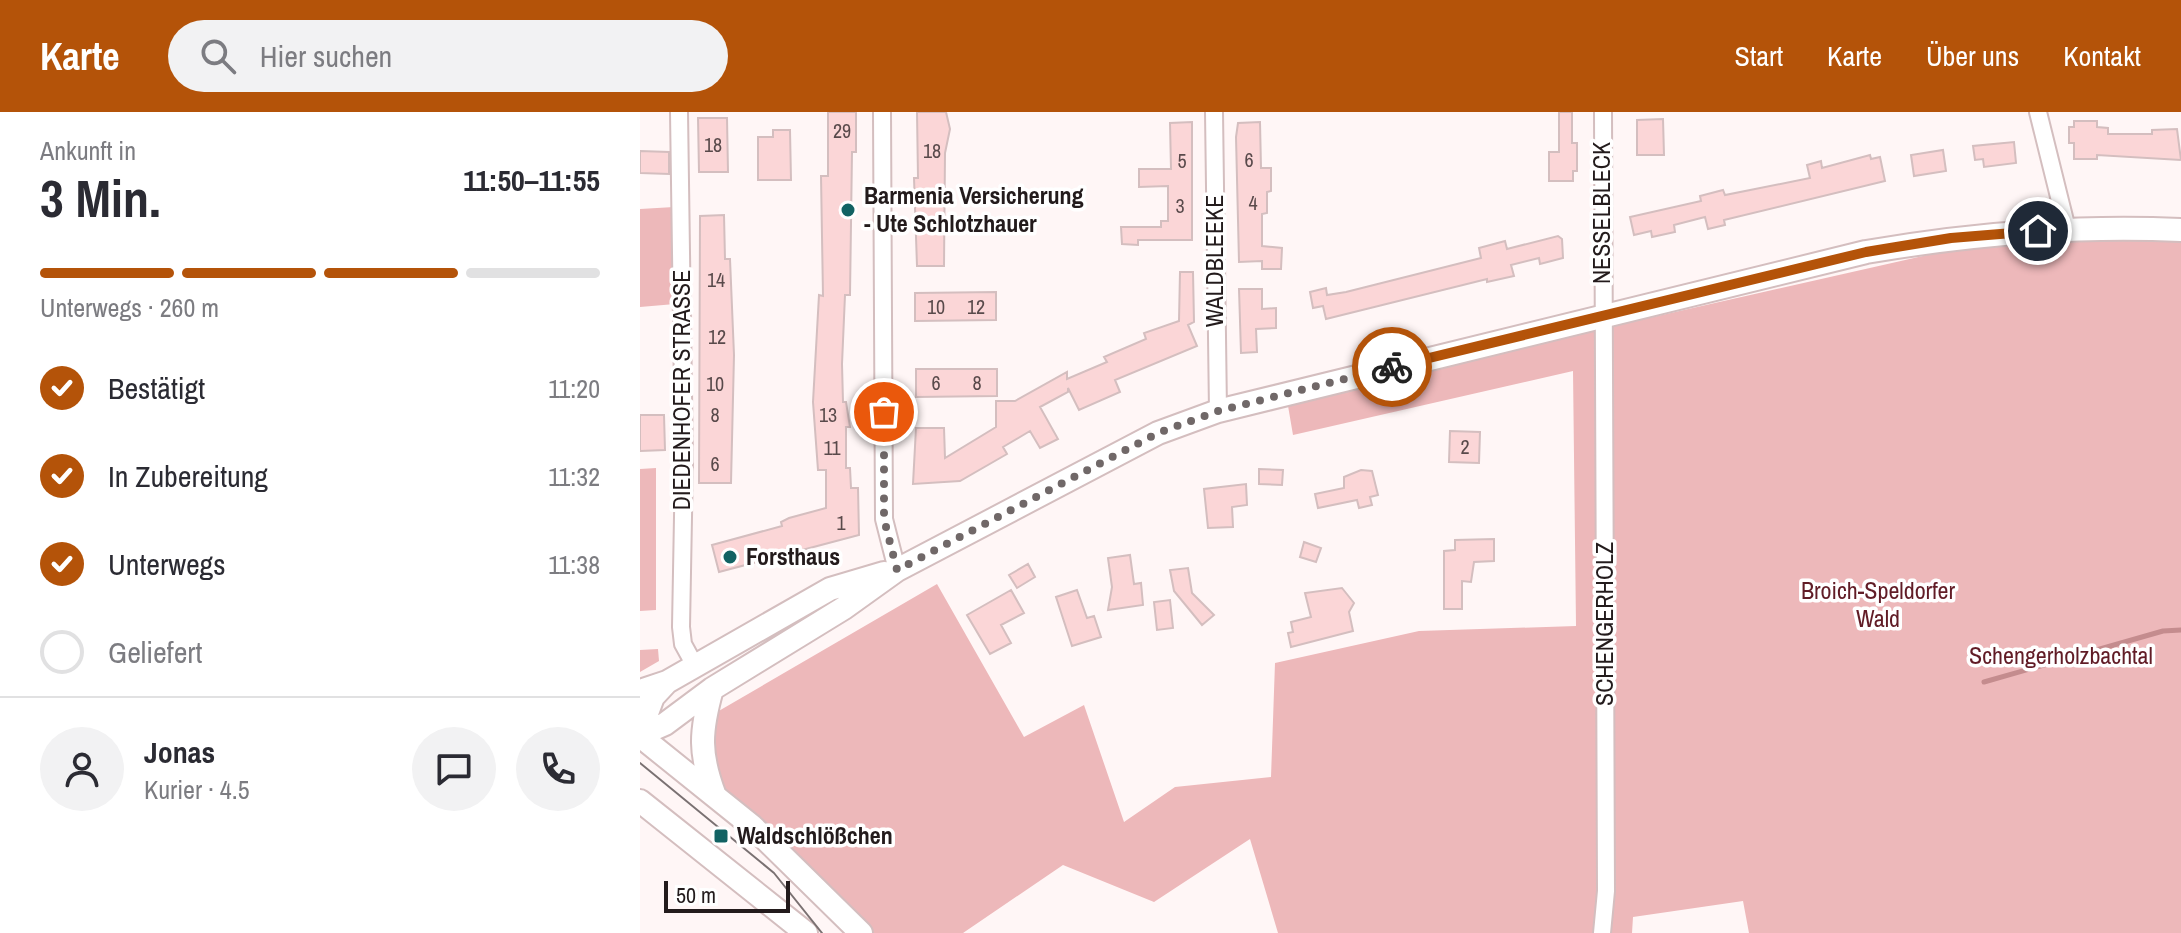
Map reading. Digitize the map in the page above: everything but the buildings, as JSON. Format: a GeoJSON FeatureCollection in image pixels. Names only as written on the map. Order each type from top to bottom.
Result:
{"type":"FeatureCollection","features":[{"type":"Feature","properties":{"kind":"street","name":"DIEDENHOFER STRASSE"},"geometry":{"type":"LineString","coordinates":[[679,112],[684,462],[681,627],[683,644],[694,664]]}},
{"type":"Feature","properties":{"kind":"street"},"geometry":{"type":"LineString","coordinates":[[882,112],[884,519],[897,570]]}},
{"type":"Feature","properties":{"kind":"street","name":"WALDBLEEKE"},"geometry":{"type":"LineString","coordinates":[[1214,112],[1218,411]]}},
{"type":"Feature","properties":{"kind":"street","name":"NESSELBLECK"},"geometry":{"type":"LineString","coordinates":[[1602,315],[1603,112]]}},
{"type":"Feature","properties":{"kind":"street"},"geometry":{"type":"LineString","coordinates":[[2038,112],[2067,229]]}},
{"type":"Feature","properties":{"kind":"street"},"geometry":{"type":"LineString","coordinates":[[640,734],[665,724],[712,689],[844,608],[897,570],[983,528],[1111,455],[1218,411],[1866,252],[1951,238],[2067,229],[2181,230]]}},
{"type":"Feature","properties":{"kind":"street","name":"SCHENGERHOLZ"},"geometry":{"type":"LineString","coordinates":[[1602,315],[1606,891],[1602,933]]}},
{"type":"Feature","properties":{"kind":"street"},"geometry":{"type":"LineString","coordinates":[[640,734],[653,697],[667,682],[694,664],[830,589],[897,570]]}},
{"type":"Feature","properties":{"kind":"street"},"geometry":{"type":"LineString","coordinates":[[640,691],[667,682]]}},
{"type":"Feature","properties":{"kind":"street"},"geometry":{"type":"LineString","coordinates":[[712,689],[701,735],[704,766],[715,796]]}},
{"type":"Feature","properties":{"kind":"street"},"geometry":{"type":"LineString","coordinates":[[640,734],[789,860],[861,933]]}},
{"type":"Feature","properties":{"kind":"street"},"geometry":{"type":"LineString","coordinates":[[640,801],[806,933]]}},
{"type":"Feature","properties":{"kind":"green space"},"geometry":{"type":"Polygon","coordinates":[[[674,207],[675,304],[640,307],[640,209],[674,207]]]}},
{"type":"Feature","properties":{"kind":"green space","name":"Broich-Speldorfer Wald"},"geometry":{"type":"Polygon","coordinates":[[[2124,237],[2181,240],[2181,933],[1749,933],[1743,901],[1633,917],[1632,933],[1278,933],[1250,839],[1154,902],[1063,865],[963,933],[869,933],[828,895],[793,851],[726,790],[712,765],[710,739],[717,712],[937,584],[1024,737],[1084,705],[1124,822],[1175,787],[1271,777],[1275,663],[1419,631],[1576,626],[1573,371],[1293,435],[1287,400],[1945,251],[2124,237]]]}},
{"type":"Feature","properties":{"kind":"green space"},"geometry":{"type":"Polygon","coordinates":[[[656,468],[656,610],[640,611],[640,469],[656,468]]]}},
{"type":"Feature","properties":{"kind":"green space"},"geometry":{"type":"Polygon","coordinates":[[[658,649],[659,661],[640,672],[640,650],[658,649]]]}},
{"type":"Feature","properties":{"kind":"waterway"},"geometry":{"type":"LineString","coordinates":[[1984,682],[2163,631],[2181,630]]}},
{"type":"Feature","properties":{"kind":"tram line"},"geometry":{"type":"LineString","coordinates":[[640,763],[774,873],[822,933]]}},
{"type":"Feature","properties":{"kind":"way so far"},"geometry":{"type":"LineString","coordinates":[[884,412],[884,519],[897,570],[983,528],[1111,455],[1158,433],[1218,411],[1392,367]]}},
{"type":"Feature","properties":{"kind":"place","name":"Barmenia Versicherung - Ute Schlotzhauer"},"geometry":{"type":"Point","coordinates":[848,210]}},
{"type":"Feature","properties":{"kind":"place","name":"Forsthaus"},"geometry":{"type":"Point","coordinates":[730,557]}},
{"type":"Feature","properties":{"kind":"place","name":"Waldschlößchen"},"geometry":{"type":"Point","coordinates":[721,836]}},
{"type":"Feature","properties":{"kind":"route"},"geometry":{"type":"LineString","coordinates":[[1392,367],[1866,252],[1951,238],[2038,231]]}},
{"type":"Feature","properties":{"kind":"park label","name":"Schengerholzbachtal"},"geometry":{"type":"Point","coordinates":[2061,656]}}]}
